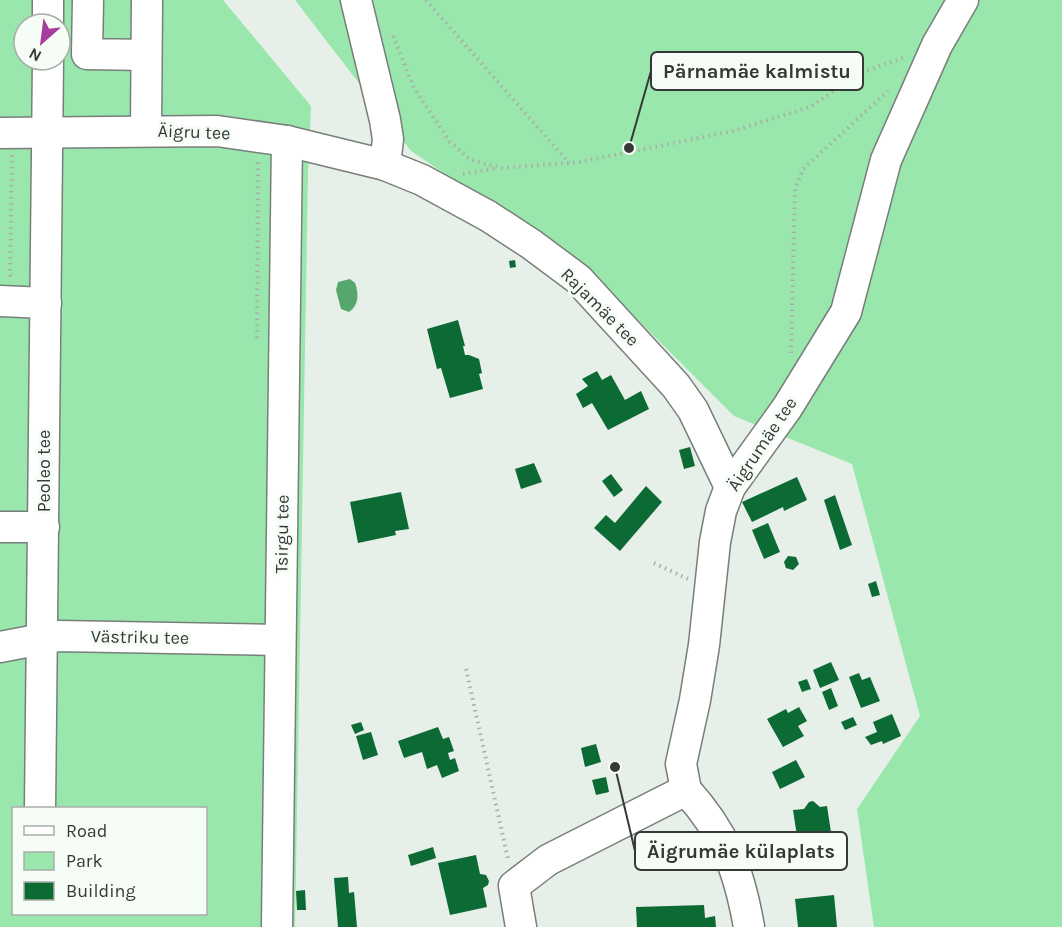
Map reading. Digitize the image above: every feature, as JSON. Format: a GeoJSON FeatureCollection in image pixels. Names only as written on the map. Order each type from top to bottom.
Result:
{"type":"FeatureCollection","features":[{"type":"Feature","properties":{"kind":"street"},"geometry":{"type":"LineString","coordinates":[[88,0],[87,54],[146,55]]}},
{"type":"Feature","properties":{"kind":"street"},"geometry":{"type":"LineString","coordinates":[[146,131],[147,0]]}},
{"type":"Feature","properties":{"kind":"street"},"geometry":{"type":"LineString","coordinates":[[356,0],[385,120],[388,139],[385,165]]}},
{"type":"Feature","properties":{"kind":"street","name":"Äigrumäe tee"},"geometry":{"type":"LineString","coordinates":[[686,790],[681,764],[699,678],[721,511],[730,487],[787,408],[846,312],[886,160],[937,45],[963,0]]}},
{"type":"Feature","properties":{"kind":"street","name":"Peoleo tee"},"geometry":{"type":"LineString","coordinates":[[40,807],[48,72]]}},
{"type":"Feature","properties":{"kind":"street","name":"Äigru tee"},"geometry":{"type":"LineString","coordinates":[[0,133],[217,131],[287,141],[385,165]]}},
{"type":"Feature","properties":{"kind":"street","name":"Tsirgu tee"},"geometry":{"type":"LineString","coordinates":[[277,927],[287,141]]}},
{"type":"Feature","properties":{"kind":"street","name":"Rajamäe tee"},"geometry":{"type":"LineString","coordinates":[[385,165],[422,180],[488,216],[578,279],[676,386],[693,410],[730,487]]}},
{"type":"Feature","properties":{"kind":"street"},"geometry":{"type":"LineString","coordinates":[[0,301],[46,303]]}},
{"type":"Feature","properties":{"kind":"street"},"geometry":{"type":"LineString","coordinates":[[0,527],[44,527]]}},
{"type":"Feature","properties":{"kind":"street","name":"Västriku tee"},"geometry":{"type":"LineString","coordinates":[[0,647],[57,636],[280,640]]}},
{"type":"Feature","properties":{"kind":"street"},"geometry":{"type":"LineString","coordinates":[[520,927],[514,886],[548,860],[686,790],[707,813],[726,847],[742,888],[749,927]]}},
{"type":"Feature","properties":{"kind":"path"},"geometry":{"type":"LineString","coordinates":[[426,0],[569,163]]}},
{"type":"Feature","properties":{"kind":"path"},"geometry":{"type":"LineString","coordinates":[[390,31],[414,88],[450,142],[471,160],[501,168],[569,163],[733,131],[810,107],[858,74],[937,45]]}},
{"type":"Feature","properties":{"kind":"path"},"geometry":{"type":"LineString","coordinates":[[790,357],[795,189],[803,169],[895,84]]}},
{"type":"Feature","properties":{"kind":"path"},"geometry":{"type":"LineString","coordinates":[[654,563],[710,590]]}},
{"type":"Feature","properties":{"kind":"path"},"geometry":{"type":"LineString","coordinates":[[466,669],[514,886]]}},
{"type":"Feature","properties":{"kind":"green space"},"geometry":{"type":"Polygon","coordinates":[[[0,0],[223,0],[311,106],[295,927],[0,927],[0,0]]]}},
{"type":"Feature","properties":{"kind":"green space"},"geometry":{"type":"Polygon","coordinates":[[[295,0],[1062,0],[1062,927],[874,927],[857,809],[920,716],[852,464],[734,416],[591,273],[411,151],[295,0]]]}},
{"type":"Feature","properties":{"kind":"shaded area"},"geometry":{"type":"Polygon","coordinates":[[[350,279],[355,283],[357,295],[355,306],[349,312],[341,309],[336,290],[338,282],[350,279]]]}},
{"type":"Feature","properties":{"kind":"building"},"geometry":{"type":"Polygon","coordinates":[[[515,260],[516,267],[510,268],[509,261],[515,260]]]}},
{"type":"Feature","properties":{"kind":"building"},"geometry":{"type":"Polygon","coordinates":[[[458,320],[465,355],[479,359],[482,373],[479,374],[483,389],[450,398],[441,368],[437,369],[427,329],[458,320]]]}},
{"type":"Feature","properties":{"kind":"building"},"geometry":{"type":"Polygon","coordinates":[[[597,371],[602,380],[611,375],[625,400],[641,391],[649,409],[608,430],[592,403],[583,408],[576,394],[588,386],[582,379],[597,371]]]}},
{"type":"Feature","properties":{"kind":"building"},"geometry":{"type":"Polygon","coordinates":[[[690,447],[695,466],[684,469],[679,450],[690,447]]]}},
{"type":"Feature","properties":{"kind":"building"},"geometry":{"type":"Polygon","coordinates":[[[534,463],[542,482],[521,489],[515,469],[534,463]]]}},
{"type":"Feature","properties":{"kind":"building"},"geometry":{"type":"Polygon","coordinates":[[[611,474],[623,490],[614,497],[602,481],[611,474]]]}},
{"type":"Feature","properties":{"kind":"building"},"geometry":{"type":"Polygon","coordinates":[[[797,477],[807,500],[784,511],[783,507],[752,522],[742,502],[797,477]]]}},
{"type":"Feature","properties":{"kind":"building"},"geometry":{"type":"Polygon","coordinates":[[[646,486],[662,502],[620,551],[594,528],[606,515],[615,523],[646,486]]]}},
{"type":"Feature","properties":{"kind":"building"},"geometry":{"type":"Polygon","coordinates":[[[401,492],[409,529],[395,531],[396,535],[358,543],[350,502],[401,492]]]}},
{"type":"Feature","properties":{"kind":"building"},"geometry":{"type":"Polygon","coordinates":[[[835,495],[852,545],[840,550],[824,500],[835,495]]]}},
{"type":"Feature","properties":{"kind":"building"},"geometry":{"type":"Polygon","coordinates":[[[768,523],[780,552],[764,559],[752,530],[768,523]]]}},
{"type":"Feature","properties":{"kind":"building"},"geometry":{"type":"Polygon","coordinates":[[[788,556],[796,557],[799,564],[793,570],[786,568],[784,562],[788,556]]]}},
{"type":"Feature","properties":{"kind":"building"},"geometry":{"type":"Polygon","coordinates":[[[876,581],[880,595],[872,597],[868,584],[876,581]]]}},
{"type":"Feature","properties":{"kind":"building"},"geometry":{"type":"Polygon","coordinates":[[[831,662],[839,680],[820,688],[813,670],[831,662]]]}},
{"type":"Feature","properties":{"kind":"building"},"geometry":{"type":"Polygon","coordinates":[[[859,673],[862,680],[870,677],[880,701],[861,708],[849,677],[859,673]]]}},
{"type":"Feature","properties":{"kind":"building"},"geometry":{"type":"Polygon","coordinates":[[[807,679],[811,689],[802,692],[798,682],[807,679]]]}},
{"type":"Feature","properties":{"kind":"building"},"geometry":{"type":"Polygon","coordinates":[[[831,688],[838,706],[829,710],[822,692],[831,688]]]}},
{"type":"Feature","properties":{"kind":"building"},"geometry":{"type":"Polygon","coordinates":[[[799,707],[807,721],[798,726],[804,736],[783,747],[767,719],[786,709],[788,713],[799,707]]]}},
{"type":"Feature","properties":{"kind":"building"},"geometry":{"type":"Polygon","coordinates":[[[892,714],[901,736],[883,744],[882,741],[871,745],[865,737],[877,732],[873,722],[892,714]]]}},
{"type":"Feature","properties":{"kind":"building"},"geometry":{"type":"Polygon","coordinates":[[[853,717],[857,725],[845,730],[841,722],[853,717]]]}},
{"type":"Feature","properties":{"kind":"building"},"geometry":{"type":"Polygon","coordinates":[[[361,722],[364,730],[355,734],[351,725],[361,722]]]}},
{"type":"Feature","properties":{"kind":"building"},"geometry":{"type":"Polygon","coordinates":[[[438,727],[443,739],[449,737],[454,751],[448,753],[450,760],[455,758],[459,771],[442,778],[437,765],[427,769],[422,752],[404,758],[398,741],[438,727]]]}},
{"type":"Feature","properties":{"kind":"building"},"geometry":{"type":"Polygon","coordinates":[[[371,732],[378,755],[363,760],[356,736],[371,732]]]}},
{"type":"Feature","properties":{"kind":"building"},"geometry":{"type":"Polygon","coordinates":[[[596,744],[601,762],[585,767],[581,748],[596,744]]]}},
{"type":"Feature","properties":{"kind":"building"},"geometry":{"type":"Polygon","coordinates":[[[796,760],[805,777],[780,789],[772,772],[796,760]]]}},
{"type":"Feature","properties":{"kind":"building"},"geometry":{"type":"Polygon","coordinates":[[[606,777],[609,792],[596,795],[592,780],[606,777]]]}},
{"type":"Feature","properties":{"kind":"building"},"geometry":{"type":"Polygon","coordinates":[[[813,801],[820,807],[827,806],[834,852],[800,856],[793,810],[804,809],[809,802],[813,801]]]}},
{"type":"Feature","properties":{"kind":"building"},"geometry":{"type":"Polygon","coordinates":[[[433,847],[436,858],[411,866],[408,855],[433,847]]]}},
{"type":"Feature","properties":{"kind":"building"},"geometry":{"type":"Polygon","coordinates":[[[476,855],[480,874],[486,875],[489,881],[488,885],[483,888],[487,907],[450,915],[438,863],[476,855]]]}},
{"type":"Feature","properties":{"kind":"building"},"geometry":{"type":"Polygon","coordinates":[[[348,877],[349,893],[354,892],[357,927],[338,927],[334,878],[348,877]]]}},
{"type":"Feature","properties":{"kind":"building"},"geometry":{"type":"Polygon","coordinates":[[[305,890],[306,910],[297,910],[296,891],[305,890]]]}},
{"type":"Feature","properties":{"kind":"building"},"geometry":{"type":"Polygon","coordinates":[[[834,895],[837,927],[798,927],[795,899],[834,895]]]}},
{"type":"Feature","properties":{"kind":"building"},"geometry":{"type":"Polygon","coordinates":[[[704,905],[705,918],[715,916],[716,927],[637,927],[636,907],[704,905]]]}},
{"type":"Feature","properties":{"kind":"place","name":"Pärnamäe kalmistu"},"geometry":{"type":"Point","coordinates":[629,148]}},
{"type":"Feature","properties":{"kind":"place","name":"Äigrumäe külaplats"},"geometry":{"type":"Point","coordinates":[615,767]}}]}
